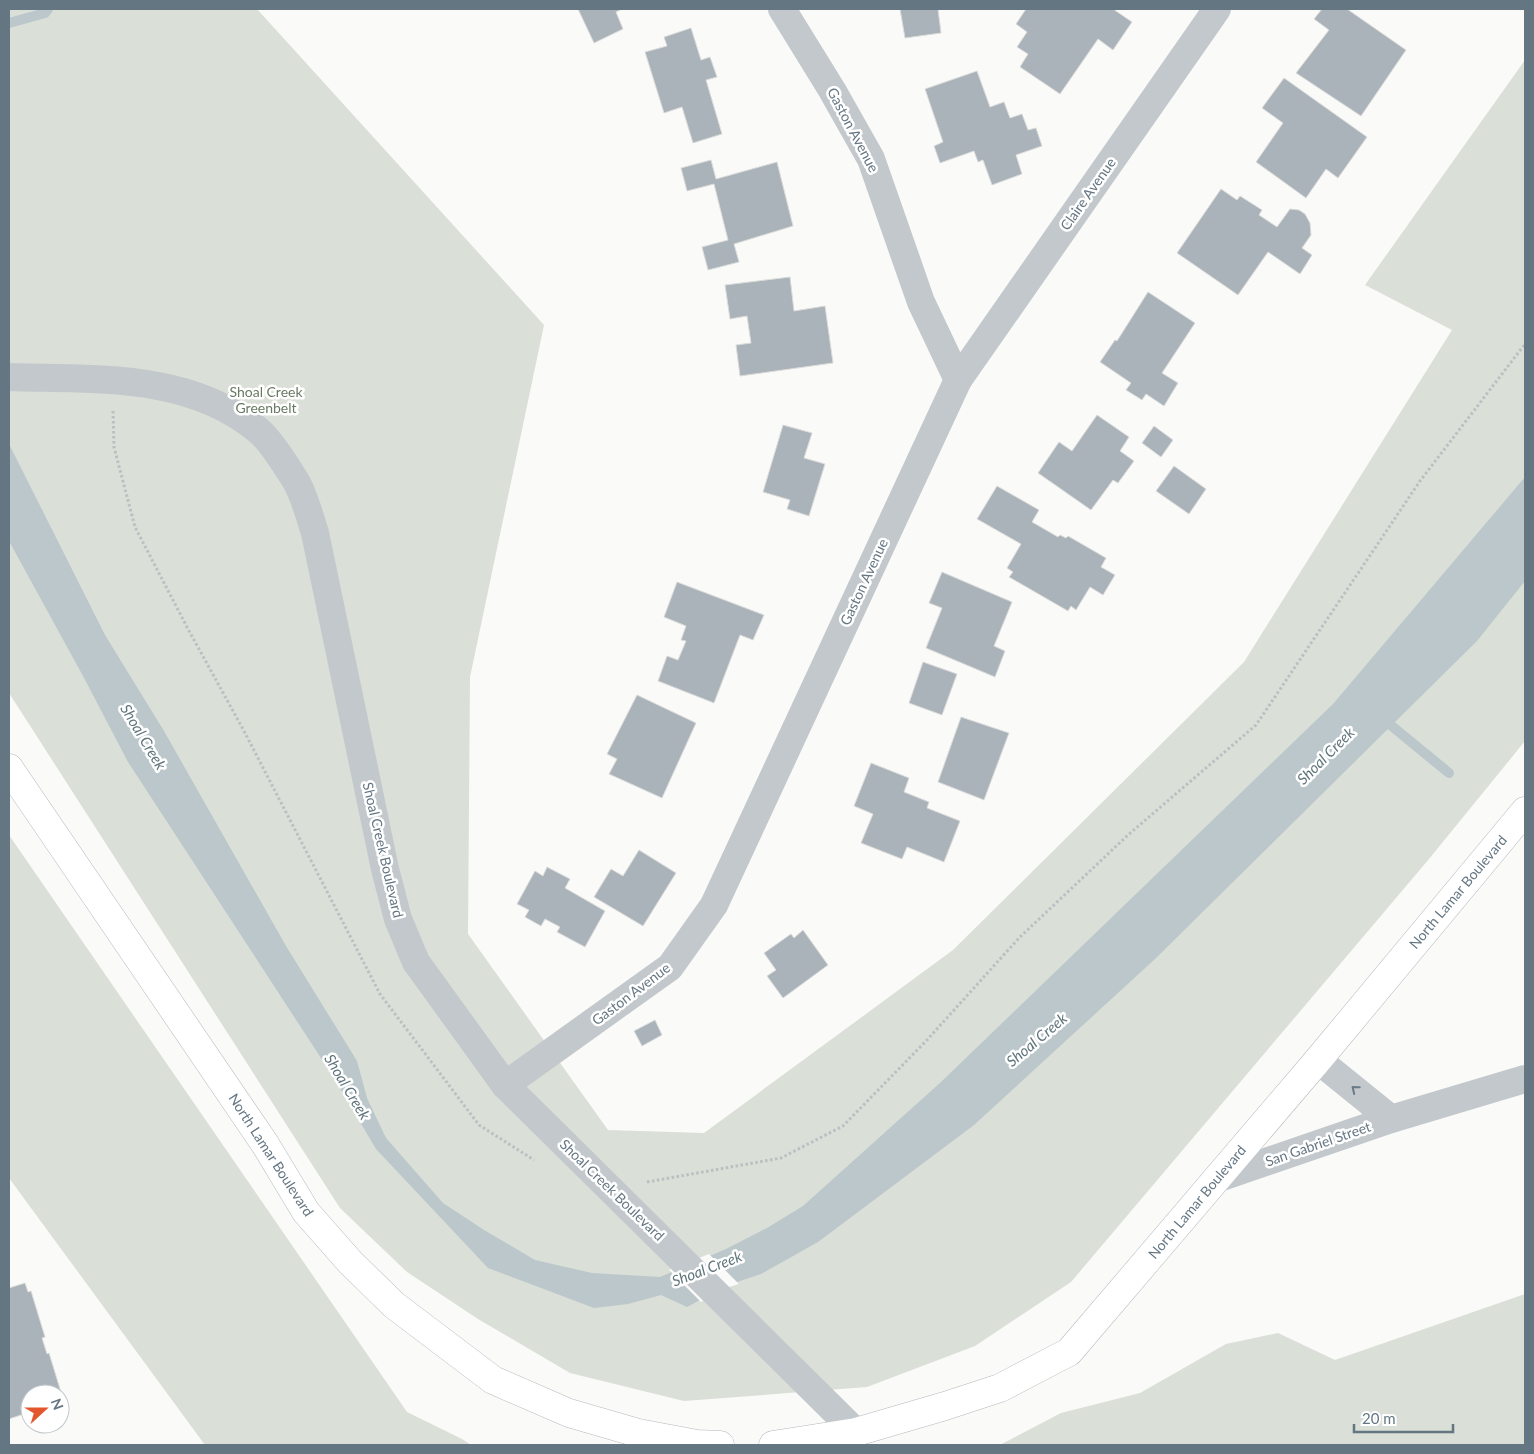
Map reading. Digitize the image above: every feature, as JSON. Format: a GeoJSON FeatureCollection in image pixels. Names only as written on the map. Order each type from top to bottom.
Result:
{"type":"FeatureCollection","features":[{"type":"Feature","properties":{"kind":"main road","name":"North Lamar Boulevard"},"geometry":{"type":"LineString","coordinates":[[9,768],[265,1144],[306,1212],[350,1262],[394,1305],[493,1380],[569,1413],[638,1433],[698,1444],[720,1445]]}},
{"type":"Feature","properties":{"kind":"main road","name":"North Lamar Boulevard"},"geometry":{"type":"LineString","coordinates":[[773,1445],[856,1432],[945,1406],[1000,1388],[1069,1352],[1318,1060],[1525,810]]}},
{"type":"Feature","properties":{"kind":"street","name":"Gaston Avenue"},"geometry":{"type":"LineString","coordinates":[[505,1085],[670,967],[714,905],[958,380],[921,302],[871,159],[832,90],[782,9]]}},
{"type":"Feature","properties":{"kind":"street","name":"Claire Avenue"},"geometry":{"type":"LineString","coordinates":[[958,380],[1217,9]]}},
{"type":"Feature","properties":{"kind":"street","name":"Shoal Creek Boulevard"},"geometry":{"type":"LineString","coordinates":[[9,377],[107,379],[174,388],[206,398],[260,432],[298,485],[315,533],[385,869],[398,919],[416,962],[505,1085],[749,1324],[856,1432]]}},
{"type":"Feature","properties":{"kind":"street","name":"San Gabriel Street"},"geometry":{"type":"LineString","coordinates":[[1318,1060],[1391,1119]]}},
{"type":"Feature","properties":{"kind":"street","name":"San Gabriel Street"},"geometry":{"type":"LineString","coordinates":[[1216,1179],[1391,1119],[1525,1080]]}},
{"type":"Feature","properties":{"kind":"path"},"geometry":{"type":"LineString","coordinates":[[645,1183],[781,1158],[843,1126],[927,1040],[1019,938],[1128,835],[1256,724],[1420,481],[1525,344]]}},
{"type":"Feature","properties":{"kind":"path"},"geometry":{"type":"LineString","coordinates":[[107,379],[113,395],[114,447],[135,527],[188,629],[244,730],[380,994],[479,1125],[534,1160]]}},
{"type":"Feature","properties":{"kind":"green space","name":"Shoal Creek Greenbelt"},"geometry":{"type":"Polygon","coordinates":[[[9,9],[257,9],[544,325],[470,677],[468,934],[608,1130],[704,1133],[953,950],[1244,662],[1452,330],[1365,285],[1525,60],[1525,741],[1429,859],[1071,1282],[975,1346],[867,1387],[684,1401],[570,1373],[478,1319],[407,1272],[340,1208],[9,693],[9,9]]]}},
{"type":"Feature","properties":{"kind":"green space"},"geometry":{"type":"Polygon","coordinates":[[[9,835],[407,1412],[471,1445],[205,1445],[9,1178],[9,835]]]}},
{"type":"Feature","properties":{"kind":"green space"},"geometry":{"type":"Polygon","coordinates":[[[1525,1294],[1525,1445],[1000,1445],[1061,1413],[1140,1393],[1226,1344],[1278,1333],[1335,1360],[1525,1294]]]}},
{"type":"Feature","properties":{"kind":"water","name":"Shoal Creek"},"geometry":{"type":"Polygon","coordinates":[[[9,444],[105,635],[164,731],[286,946],[357,1061],[367,1098],[386,1138],[443,1203],[484,1230],[535,1260],[592,1273],[660,1277],[726,1249],[767,1228],[803,1206],[941,1082],[1333,704],[1525,477],[1525,581],[1477,641],[1155,959],[974,1125],[818,1242],[761,1274],[728,1285],[687,1307],[661,1295],[628,1304],[594,1308],[488,1268],[376,1149],[334,1078],[128,762],[9,541],[9,444]]]}},
{"type":"Feature","properties":{"kind":"pier"},"geometry":{"type":"Polygon","coordinates":[[[709,1254],[739,1284],[729,1287],[701,1302],[669,1270],[709,1254]]]}},
{"type":"Feature","properties":{"kind":"building"},"geometry":{"type":"Polygon","coordinates":[[[578,9],[622,9],[616,12],[623,29],[594,43],[578,9]]]}},
{"type":"Feature","properties":{"kind":"building"},"geometry":{"type":"Polygon","coordinates":[[[900,9],[938,9],[941,33],[905,38],[900,9]]]}},
{"type":"Feature","properties":{"kind":"building"},"geometry":{"type":"Polygon","coordinates":[[[1026,9],[1113,9],[1132,22],[1113,50],[1098,39],[1060,94],[1020,67],[1028,54],[1017,47],[1027,32],[1016,24],[1026,9]]]}},
{"type":"Feature","properties":{"kind":"building"},"geometry":{"type":"Polygon","coordinates":[[[1322,9],[1347,9],[1406,50],[1361,116],[1296,73],[1329,30],[1314,19],[1322,9]]]}},
{"type":"Feature","properties":{"kind":"building"},"geometry":{"type":"Polygon","coordinates":[[[691,28],[701,60],[710,57],[717,77],[706,80],[722,134],[693,143],[682,107],[664,113],[645,52],[667,46],[664,37],[691,28]]]}},
{"type":"Feature","properties":{"kind":"building"},"geometry":{"type":"Polygon","coordinates":[[[977,71],[990,107],[1004,102],[1010,118],[1022,114],[1028,130],[1036,128],[1042,146],[1016,155],[1022,174],[992,185],[983,160],[978,162],[974,151],[940,163],[934,146],[943,142],[925,89],[977,71]]]}},
{"type":"Feature","properties":{"kind":"building"},"geometry":{"type":"Polygon","coordinates":[[[1284,78],[1367,137],[1338,178],[1326,169],[1306,198],[1256,162],[1283,123],[1262,108],[1284,78]]]}},
{"type":"Feature","properties":{"kind":"building"},"geometry":{"type":"Polygon","coordinates":[[[711,160],[716,179],[777,162],[793,226],[734,244],[739,262],[708,270],[702,247],[728,240],[714,184],[687,191],[681,168],[711,160]]]}},
{"type":"Feature","properties":{"kind":"building"},"geometry":{"type":"Polygon","coordinates":[[[1221,189],[1237,200],[1240,196],[1262,210],[1259,215],[1277,227],[1290,209],[1299,210],[1305,214],[1310,223],[1311,235],[1302,248],[1312,255],[1300,274],[1268,252],[1238,295],[1177,253],[1221,189]]]}},
{"type":"Feature","properties":{"kind":"building"},"geometry":{"type":"Polygon","coordinates":[[[790,277],[794,311],[825,306],[833,363],[740,376],[736,345],[751,343],[747,316],[730,319],[725,285],[790,277]]]}},
{"type":"Feature","properties":{"kind":"building"},"geometry":{"type":"Polygon","coordinates":[[[1148,292],[1195,323],[1162,373],[1178,383],[1164,406],[1146,394],[1142,400],[1126,390],[1131,383],[1100,362],[1115,340],[1117,341],[1148,292]]]}},
{"type":"Feature","properties":{"kind":"building"},"geometry":{"type":"Polygon","coordinates":[[[1097,415],[1129,437],[1120,451],[1134,461],[1118,483],[1113,480],[1091,510],[1038,473],[1059,442],[1072,451],[1097,415]]]}},
{"type":"Feature","properties":{"kind":"building"},"geometry":{"type":"Polygon","coordinates":[[[783,425],[812,433],[804,458],[825,464],[809,516],[787,509],[790,500],[763,492],[783,425]]]}},
{"type":"Feature","properties":{"kind":"building"},"geometry":{"type":"Polygon","coordinates":[[[1154,426],[1173,440],[1161,457],[1142,443],[1154,426]]]}},
{"type":"Feature","properties":{"kind":"building"},"geometry":{"type":"Polygon","coordinates":[[[1174,466],[1206,489],[1189,514],[1156,491],[1174,466]]]}},
{"type":"Feature","properties":{"kind":"building"},"geometry":{"type":"Polygon","coordinates":[[[997,486],[1039,510],[1032,522],[1058,537],[1060,535],[1066,538],[1068,536],[1106,558],[1101,567],[1115,575],[1103,595],[1090,587],[1076,610],[1071,606],[1068,611],[1009,577],[1013,572],[1007,568],[1021,544],[977,519],[997,486]]]}},
{"type":"Feature","properties":{"kind":"building"},"geometry":{"type":"Polygon","coordinates":[[[942,572],[1012,602],[994,646],[1005,651],[995,677],[926,648],[942,608],[929,603],[942,572]]]}},
{"type":"Feature","properties":{"kind":"building"},"geometry":{"type":"Polygon","coordinates":[[[677,582],[764,615],[753,640],[740,635],[714,703],[658,681],[667,656],[678,660],[686,641],[681,640],[686,626],[664,617],[677,582]]]}},
{"type":"Feature","properties":{"kind":"building"},"geometry":{"type":"Polygon","coordinates":[[[923,662],[957,674],[942,715],[909,703],[923,662]]]}},
{"type":"Feature","properties":{"kind":"building"},"geometry":{"type":"Polygon","coordinates":[[[637,695],[696,723],[662,798],[609,774],[617,759],[607,754],[637,695]]]}},
{"type":"Feature","properties":{"kind":"building"},"geometry":{"type":"Polygon","coordinates":[[[961,717],[1009,733],[984,800],[938,782],[961,717]]]}},
{"type":"Feature","properties":{"kind":"building"},"geometry":{"type":"Polygon","coordinates":[[[871,763],[909,778],[904,792],[929,802],[927,808],[960,821],[944,862],[907,847],[902,859],[861,843],[873,814],[854,806],[871,763]]]}},
{"type":"Feature","properties":{"kind":"building"},"geometry":{"type":"Polygon","coordinates":[[[639,850],[676,873],[643,926],[594,897],[611,869],[623,876],[639,850]]]}},
{"type":"Feature","properties":{"kind":"building"},"geometry":{"type":"Polygon","coordinates":[[[547,867],[570,879],[565,888],[605,911],[585,947],[557,932],[560,927],[545,919],[541,926],[525,917],[529,910],[517,904],[535,871],[543,876],[547,867]]]}},
{"type":"Feature","properties":{"kind":"building"},"geometry":{"type":"Polygon","coordinates":[[[803,930],[828,965],[783,998],[767,976],[776,970],[764,953],[791,934],[794,938],[803,930]]]}},
{"type":"Feature","properties":{"kind":"building"},"geometry":{"type":"Polygon","coordinates":[[[655,1020],[662,1035],[642,1046],[634,1031],[655,1020]]]}},
{"type":"Feature","properties":{"kind":"building"},"geometry":{"type":"Polygon","coordinates":[[[25,1283],[28,1292],[31,1291],[45,1337],[42,1338],[47,1354],[49,1353],[58,1384],[20,1384],[20,1415],[9,1419],[9,1288],[25,1283]]]}},
{"type":"Feature","properties":{"kind":"waterway"},"geometry":{"type":"LineString","coordinates":[[9,23],[45,13],[48,9]]}},
{"type":"Feature","properties":{"kind":"waterway"},"geometry":{"type":"LineString","coordinates":[[1382,718],[1449,773]]}}]}
